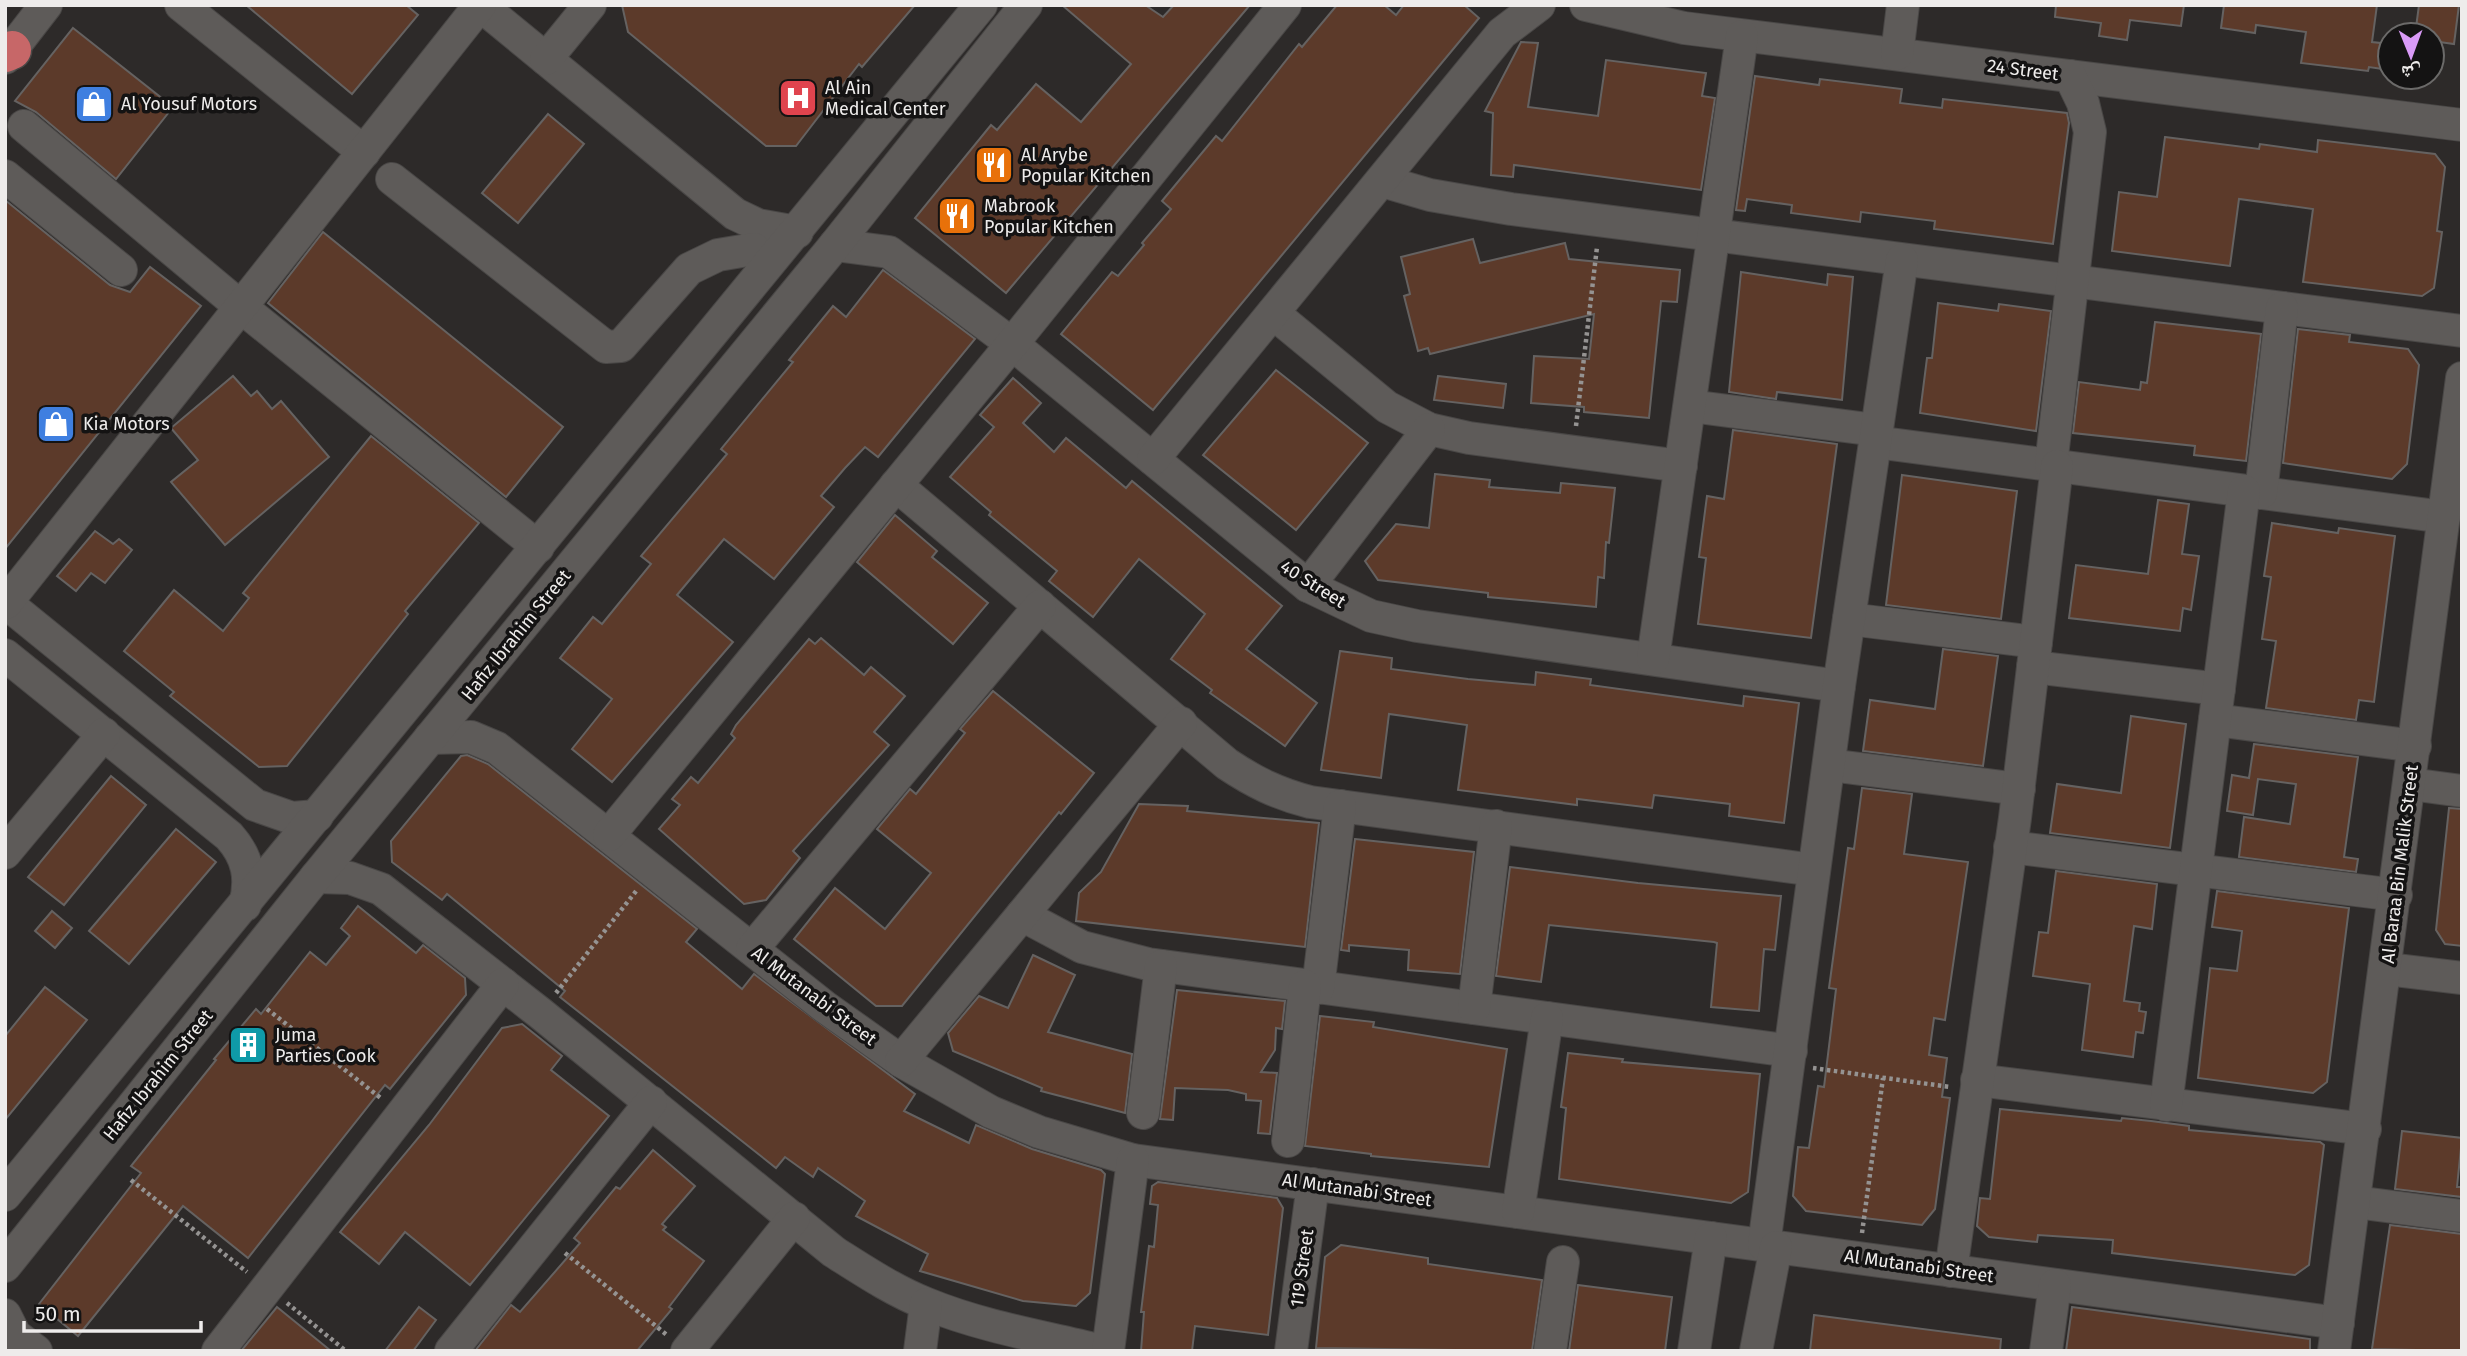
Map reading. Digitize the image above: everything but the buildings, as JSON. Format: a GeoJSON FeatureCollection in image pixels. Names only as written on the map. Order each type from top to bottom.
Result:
{"type":"FeatureCollection","features":[{"type":"Feature","properties":{"kind":"street"},"geometry":{"type":"LineString","coordinates":[[7,54],[46,5]]}},
{"type":"Feature","properties":{"kind":"street"},"geometry":{"type":"LineString","coordinates":[[181,5],[364,152]]}},
{"type":"Feature","properties":{"kind":"street"},"geometry":{"type":"LineString","coordinates":[[317,816],[279,816],[255,805],[6,602],[480,5],[735,214],[758,225],[797,232]]}},
{"type":"Feature","properties":{"kind":"street"},"geometry":{"type":"LineString","coordinates":[[545,59],[590,5]]}},
{"type":"Feature","properties":{"kind":"street"},"geometry":{"type":"LineString","coordinates":[[5,1195],[981,5]]}},
{"type":"Feature","properties":{"kind":"street","name":"Hafiz Ibrahim Street"},"geometry":{"type":"LineString","coordinates":[[5,1266],[356,827],[835,245],[1026,5]]}},
{"type":"Feature","properties":{"kind":"street"},"geometry":{"type":"LineString","coordinates":[[609,835],[1012,344],[1285,5]]}},
{"type":"Feature","properties":{"kind":"street"},"geometry":{"type":"LineString","coordinates":[[1153,459],[1382,181],[1505,19],[1539,5]]}},
{"type":"Feature","properties":{"kind":"street","name":"24 Street"},"geometry":{"type":"LineString","coordinates":[[1586,5],[1647,22],[1742,36],[2462,125]]}},
{"type":"Feature","properties":{"kind":"street"},"geometry":{"type":"LineString","coordinates":[[1897,54],[1903,5]]}},
{"type":"Feature","properties":{"kind":"street"},"geometry":{"type":"LineString","coordinates":[[1653,659],[1742,36]]}},
{"type":"Feature","properties":{"kind":"street"},"geometry":{"type":"LineString","coordinates":[[1951,1271],[2019,789],[2071,281],[2090,132],[2082,103],[2070,76]]}},
{"type":"Feature","properties":{"kind":"street"},"geometry":{"type":"LineString","coordinates":[[2090,132],[2108,105],[2130,84]]}},
{"type":"Feature","properties":{"kind":"street"},"geometry":{"type":"LineString","coordinates":[[24,126],[241,307],[538,547]]}},
{"type":"Feature","properties":{"kind":"street"},"geometry":{"type":"LineString","coordinates":[[5,176],[121,270]]}},
{"type":"Feature","properties":{"kind":"street"},"geometry":{"type":"LineString","coordinates":[[391,178],[606,347],[621,346],[688,269],[718,256],[754,249]]}},
{"type":"Feature","properties":{"kind":"street"},"geometry":{"type":"LineString","coordinates":[[1382,181],[1457,201],[1600,221],[2462,331]]}},
{"type":"Feature","properties":{"kind":"street"},"geometry":{"type":"LineString","coordinates":[[874,194],[878,223],[889,252]]}},
{"type":"Feature","properties":{"kind":"street"},"geometry":{"type":"LineString","coordinates":[[735,214],[754,249],[754,285]]}},
{"type":"Feature","properties":{"kind":"street","name":"40 Street"},"geometry":{"type":"LineString","coordinates":[[835,245],[889,252],[1012,344],[1308,586],[1349,607],[1394,622],[1839,686]]}},
{"type":"Feature","properties":{"kind":"street"},"geometry":{"type":"LineString","coordinates":[[1756,1351],[1814,870],[1902,260]]}},
{"type":"Feature","properties":{"kind":"street"},"geometry":{"type":"LineString","coordinates":[[2166,1105],[2219,689],[2282,308]]}},
{"type":"Feature","properties":{"kind":"street"},"geometry":{"type":"LineString","coordinates":[[1273,313],[1387,407],[1429,429],[1469,438],[1681,466]]}},
{"type":"Feature","properties":{"kind":"street","name":"Al Baraa Bin Malik Street"},"geometry":{"type":"LineString","coordinates":[[2336,1337],[2415,746],[2451,549],[2444,517],[2462,377]]}},
{"type":"Feature","properties":{"kind":"street"},"geometry":{"type":"LineString","coordinates":[[1690,406],[2054,465],[2444,517]]}},
{"type":"Feature","properties":{"kind":"street"},"geometry":{"type":"LineString","coordinates":[[1308,586],[1429,429]]}},
{"type":"Feature","properties":{"kind":"street"},"geometry":{"type":"LineString","coordinates":[[896,485],[1252,781],[1280,794],[1340,806],[1814,870]]}},
{"type":"Feature","properties":{"kind":"street"},"geometry":{"type":"LineString","coordinates":[[752,949],[1040,606]]}},
{"type":"Feature","properties":{"kind":"street"},"geometry":{"type":"LineString","coordinates":[[1849,619],[2219,689]]}},
{"type":"Feature","properties":{"kind":"street"},"geometry":{"type":"LineString","coordinates":[[5,655],[212,822],[240,848],[249,876],[245,905]]}},
{"type":"Feature","properties":{"kind":"street"},"geometry":{"type":"LineString","coordinates":[[480,679],[484,715],[497,748]]}},
{"type":"Feature","properties":{"kind":"street"},"geometry":{"type":"LineString","coordinates":[[2215,720],[2415,746]]}},
{"type":"Feature","properties":{"kind":"street"},"geometry":{"type":"LineString","coordinates":[[901,1061],[1181,723]]}},
{"type":"Feature","properties":{"kind":"street"},"geometry":{"type":"LineString","coordinates":[[5,853],[104,734]]}},
{"type":"Feature","properties":{"kind":"street","name":"Al Mutanabi Street"},"geometry":{"type":"LineString","coordinates":[[430,738],[471,737],[497,748],[825,1007],[901,1061],[991,1112],[1039,1132],[1133,1160],[2055,1285],[2336,1337]]}},
{"type":"Feature","properties":{"kind":"street"},"geometry":{"type":"LineString","coordinates":[[1829,765],[2019,789]]}},
{"type":"Feature","properties":{"kind":"street"},"geometry":{"type":"LineString","coordinates":[[2410,784],[2462,790]]}},
{"type":"Feature","properties":{"kind":"street"},"geometry":{"type":"LineString","coordinates":[[212,822],[232,812],[236,789]]}},
{"type":"Feature","properties":{"kind":"street"},"geometry":{"type":"LineString","coordinates":[[1288,1141],[1340,806]]}},
{"type":"Feature","properties":{"kind":"street"},"geometry":{"type":"LineString","coordinates":[[1474,1008],[1496,826]]}},
{"type":"Feature","properties":{"kind":"street"},"geometry":{"type":"LineString","coordinates":[[356,827],[362,853],[382,889]]}},
{"type":"Feature","properties":{"kind":"street"},"geometry":{"type":"LineString","coordinates":[[2010,847],[2396,895]]}},
{"type":"Feature","properties":{"kind":"street"},"geometry":{"type":"LineString","coordinates":[[316,877],[350,878],[382,889],[650,1101],[834,1252],[878,1280],[926,1304],[962,1317],[1105,1351],[1133,1160]]}},
{"type":"Feature","properties":{"kind":"street"},"geometry":{"type":"LineString","coordinates":[[1022,915],[1082,947],[1161,966],[1547,1018],[1790,1058]]}},
{"type":"Feature","properties":{"kind":"street"},"geometry":{"type":"LineString","coordinates":[[1143,1113],[1161,966]]}},
{"type":"Feature","properties":{"kind":"street"},"geometry":{"type":"LineString","coordinates":[[2387,969],[2462,978]]}},
{"type":"Feature","properties":{"kind":"street"},"geometry":{"type":"LineString","coordinates":[[218,1351],[503,984]]}},
{"type":"Feature","properties":{"kind":"street"},"geometry":{"type":"LineString","coordinates":[[1518,1212],[1547,1018]]}},
{"type":"Feature","properties":{"kind":"street"},"geometry":{"type":"LineString","coordinates":[[1976,1085],[2365,1129]]}},
{"type":"Feature","properties":{"kind":"street"},"geometry":{"type":"LineString","coordinates":[[451,1351],[650,1101]]}},
{"type":"Feature","properties":{"kind":"street","name":"119 Street"},"geometry":{"type":"LineString","coordinates":[[1292,1351],[1314,1184]]}},
{"type":"Feature","properties":{"kind":"street"},"geometry":{"type":"LineString","coordinates":[[2355,1202],[2462,1216]]}},
{"type":"Feature","properties":{"kind":"street"},"geometry":{"type":"LineString","coordinates":[[682,1347],[794,1218]]}},
{"type":"Feature","properties":{"kind":"street"},"geometry":{"type":"LineString","coordinates":[[1695,1351],[1711,1238]]}},
{"type":"Feature","properties":{"kind":"street"},"geometry":{"type":"LineString","coordinates":[[1550,1351],[1563,1262]]}},
{"type":"Feature","properties":{"kind":"street"},"geometry":{"type":"LineString","coordinates":[[2046,1351],[2055,1285]]}},
{"type":"Feature","properties":{"kind":"street"},"geometry":{"type":"LineString","coordinates":[[920,1351],[926,1304]]}},
{"type":"Feature","properties":{"kind":"path"},"geometry":{"type":"LineString","coordinates":[[1573,451],[1600,221]]}},
{"type":"Feature","properties":{"kind":"path"},"geometry":{"type":"LineString","coordinates":[[540,1013],[653,870]]}},
{"type":"Feature","properties":{"kind":"path"},"geometry":{"type":"LineString","coordinates":[[267,1009],[402,1114]]}},
{"type":"Feature","properties":{"kind":"path"},"geometry":{"type":"LineString","coordinates":[[1790,1058],[1883,1078],[1976,1085]]}},
{"type":"Feature","properties":{"kind":"path"},"geometry":{"type":"LineString","coordinates":[[1859,1258],[1883,1078]]}},
{"type":"Feature","properties":{"kind":"path"},"geometry":{"type":"LineString","coordinates":[[131,1180],[346,1351]]}},
{"type":"Feature","properties":{"kind":"path"},"geometry":{"type":"LineString","coordinates":[[543,1236],[682,1347]]}},
{"type":"Feature","properties":{"kind":"place","name":"Al Ain Medical Center"},"geometry":{"type":"Point","coordinates":[798,98]}},
{"type":"Feature","properties":{"kind":"place","name":"Al Yousuf Motors"},"geometry":{"type":"Point","coordinates":[94,104]}},
{"type":"Feature","properties":{"kind":"place","name":"Al Arybe Popular Kitchen"},"geometry":{"type":"Point","coordinates":[994,165]}},
{"type":"Feature","properties":{"kind":"place","name":"Mabrook Popular Kitchen"},"geometry":{"type":"Point","coordinates":[957,216]}},
{"type":"Feature","properties":{"kind":"place","name":"Kia Motors"},"geometry":{"type":"Point","coordinates":[56,424]}},
{"type":"Feature","properties":{"kind":"place","name":"Juma Parties Cook"},"geometry":{"type":"Point","coordinates":[248,1045]}}]}
